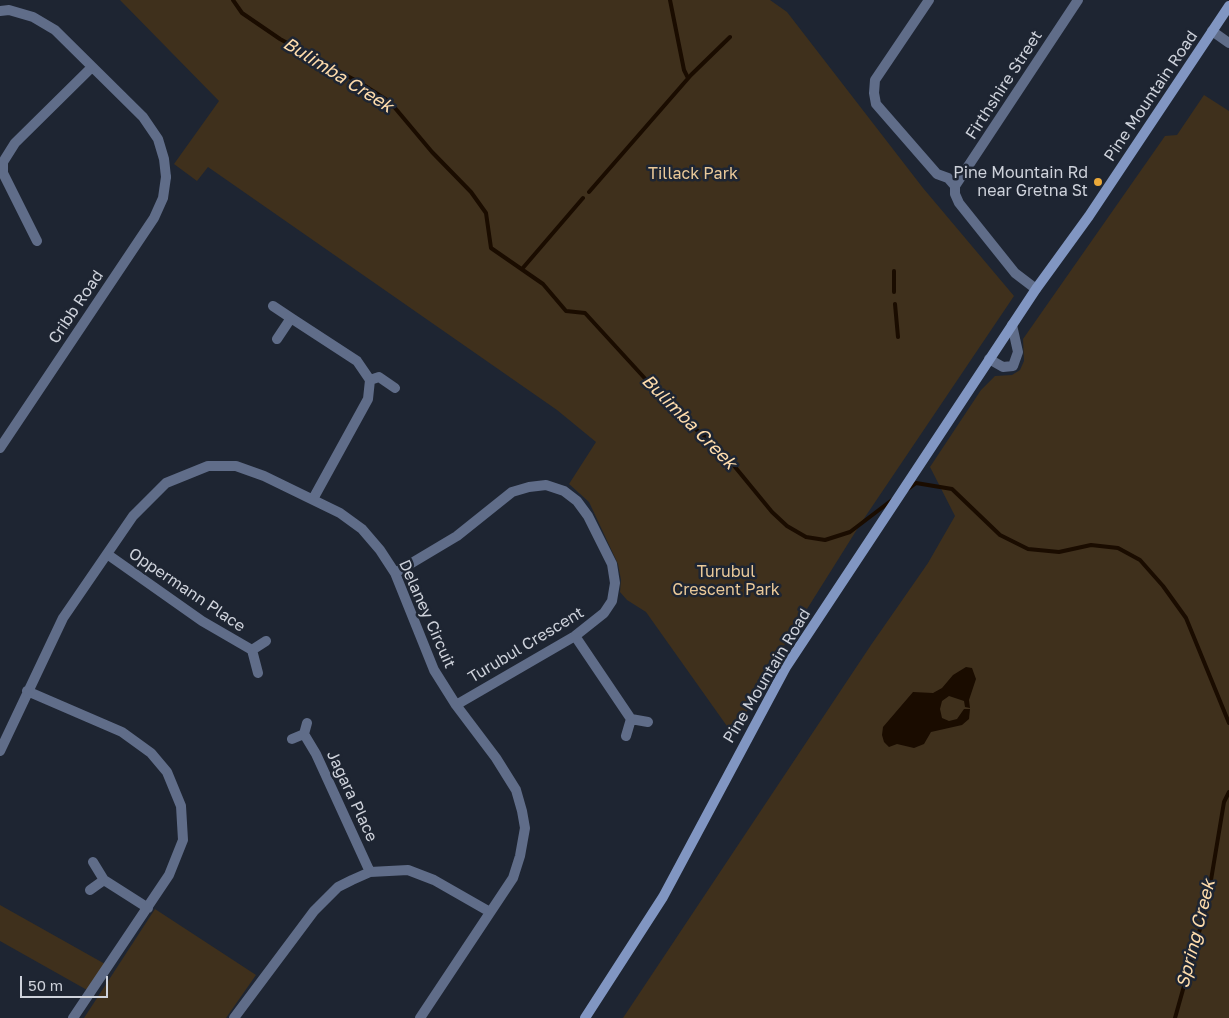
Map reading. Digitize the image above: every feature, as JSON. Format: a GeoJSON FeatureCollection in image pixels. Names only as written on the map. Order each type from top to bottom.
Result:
{"type":"FeatureCollection","features":[{"type":"Feature","properties":{"kind":"main road","name":"Pine Mountain Road"},"geometry":{"type":"LineString","coordinates":[[585,1018],[663,897],[771,692],[817,619],[1036,289],[1090,216],[1229,6]]}},
{"type":"Feature","properties":{"kind":"street"},"geometry":{"type":"LineString","coordinates":[[929,0],[876,80],[874,93],[876,104],[937,174],[948,178],[955,186],[955,194],[959,203],[1015,273],[1036,289]]}},
{"type":"Feature","properties":{"kind":"street","name":"Firthshire Street"},"geometry":{"type":"LineString","coordinates":[[955,186],[1078,0]]}},
{"type":"Feature","properties":{"kind":"street"},"geometry":{"type":"LineString","coordinates":[[0,11],[9,10],[33,17],[54,30],[92,67],[15,143],[3,162],[3,173],[36,241]]}},
{"type":"Feature","properties":{"kind":"street"},"geometry":{"type":"LineString","coordinates":[[1212,31],[1229,43]]}},
{"type":"Feature","properties":{"kind":"street","name":"Cribb Road"},"geometry":{"type":"LineString","coordinates":[[0,448],[154,218],[163,198],[166,178],[164,159],[158,139],[142,117],[92,67]]}},
{"type":"Feature","properties":{"kind":"street"},"geometry":{"type":"LineString","coordinates":[[273,306],[357,361],[370,380],[368,399],[313,499]]}},
{"type":"Feature","properties":{"kind":"street"},"geometry":{"type":"LineString","coordinates":[[277,339],[291,318]]}},
{"type":"Feature","properties":{"kind":"street"},"geometry":{"type":"LineString","coordinates":[[989,359],[1003,367],[1013,366],[1018,352],[1012,325]]}},
{"type":"Feature","properties":{"kind":"street"},"geometry":{"type":"LineString","coordinates":[[370,380],[378,377],[394,388]]}},
{"type":"Feature","properties":{"kind":"street","name":"Delaney Circuit"},"geometry":{"type":"LineString","coordinates":[[0,751],[63,618],[133,516],[166,483],[208,466],[236,466],[313,499],[340,513],[362,530],[380,550],[395,573],[434,670],[456,705],[501,766],[516,790],[522,811],[524,828],[520,856],[513,878],[420,1018]]}},
{"type":"Feature","properties":{"kind":"street","name":"Turubul Crescent"},"geometry":{"type":"LineString","coordinates":[[395,573],[457,536],[512,492],[546,485],[564,491],[577,501],[588,516],[612,564],[615,583],[612,602],[604,613],[575,636],[456,705]]}},
{"type":"Feature","properties":{"kind":"street","name":"Oppermann Place"},"geometry":{"type":"LineString","coordinates":[[107,554],[202,620],[252,650],[258,673]]}},
{"type":"Feature","properties":{"kind":"street"},"geometry":{"type":"LineString","coordinates":[[575,636],[631,719],[648,722]]}},
{"type":"Feature","properties":{"kind":"street","name":"Oppermann Place"},"geometry":{"type":"LineString","coordinates":[[252,650],[266,641]]}},
{"type":"Feature","properties":{"kind":"street"},"geometry":{"type":"LineString","coordinates":[[27,691],[122,732],[151,753],[167,772],[182,806],[183,840],[169,875],[73,1018]]}},
{"type":"Feature","properties":{"kind":"street"},"geometry":{"type":"LineString","coordinates":[[626,736],[631,719]]}},
{"type":"Feature","properties":{"kind":"street"},"geometry":{"type":"LineString","coordinates":[[292,739],[304,734],[307,723]]}},
{"type":"Feature","properties":{"kind":"street","name":"Jagara Place"},"geometry":{"type":"LineString","coordinates":[[304,734],[316,754],[370,872]]}},
{"type":"Feature","properties":{"kind":"street"},"geometry":{"type":"LineString","coordinates":[[93,862],[104,880],[148,908]]}},
{"type":"Feature","properties":{"kind":"street"},"geometry":{"type":"LineString","coordinates":[[234,1018],[301,927],[327,896],[338,887],[370,872],[408,870],[434,880],[490,912]]}},
{"type":"Feature","properties":{"kind":"street"},"geometry":{"type":"LineString","coordinates":[[90,890],[104,880]]}},
{"type":"Feature","properties":{"kind":"green space","name":"Tillack Park"},"geometry":{"type":"Polygon","coordinates":[[[120,0],[770,0],[787,12],[923,188],[1014,296],[861,523],[770,668],[734,736],[646,612],[627,600],[620,592],[621,580],[618,564],[589,502],[569,484],[596,442],[557,410],[208,167],[197,181],[174,164],[219,101],[120,0]]]}},
{"type":"Feature","properties":{"kind":"green space"},"geometry":{"type":"Polygon","coordinates":[[[1204,95],[1229,111],[1229,1018],[623,1018],[871,645],[928,563],[955,516],[930,467],[981,390],[995,376],[1012,375],[1020,370],[1024,361],[1023,339],[1165,136],[1177,135],[1204,95]]]}},
{"type":"Feature","properties":{"kind":"green space"},"geometry":{"type":"Polygon","coordinates":[[[0,905],[105,964],[87,990],[0,941],[0,905]]]}},
{"type":"Feature","properties":{"kind":"green space"},"geometry":{"type":"Polygon","coordinates":[[[155,909],[256,975],[226,1018],[84,1018],[155,909]]]}},
{"type":"Feature","properties":{"kind":"shaded area"},"geometry":{"type":"Polygon","coordinates":[[[966,667],[972,668],[976,679],[969,700],[970,708],[965,707],[964,701],[949,696],[942,701],[940,709],[942,718],[949,721],[957,719],[964,709],[970,709],[969,719],[962,725],[931,732],[924,744],[914,748],[897,744],[889,747],[884,742],[882,735],[883,727],[913,692],[933,693],[942,688],[953,675],[966,667]]]}},
{"type":"Feature","properties":{"kind":"waterway","name":"Bulimba Creek"},"geometry":{"type":"LineString","coordinates":[[233,0],[242,13],[280,39],[362,84],[390,102],[432,152],[471,192],[486,213],[491,248],[543,284],[566,311],[585,313],[683,420],[717,445],[772,512],[787,526],[806,537],[825,540],[850,532],[892,500]]}},
{"type":"Feature","properties":{"kind":"waterway"},"geometry":{"type":"LineString","coordinates":[[670,0],[684,70],[688,78]]}},
{"type":"Feature","properties":{"kind":"waterway"},"geometry":{"type":"LineString","coordinates":[[589,192],[691,75],[730,37]]}},
{"type":"Feature","properties":{"kind":"waterway"},"geometry":{"type":"LineString","coordinates":[[522,269],[583,198]]}},
{"type":"Feature","properties":{"kind":"waterway"},"geometry":{"type":"LineString","coordinates":[[894,271],[894,292]]}},
{"type":"Feature","properties":{"kind":"waterway"},"geometry":{"type":"LineString","coordinates":[[895,304],[898,337]]}},
{"type":"Feature","properties":{"kind":"waterway","name":"Bulimba Creek"},"geometry":{"type":"LineString","coordinates":[[908,489],[916,483],[952,489],[1000,535],[1028,549],[1059,552],[1091,545],[1118,548],[1140,560],[1163,586],[1186,618],[1229,723]]}},
{"type":"Feature","properties":{"kind":"waterway","name":"Spring Creek"},"geometry":{"type":"LineString","coordinates":[[1175,1018],[1207,904],[1224,802],[1229,792]]}},
{"type":"Feature","properties":{"kind":"place","name":"Pine Mountain Rd near Gretna St"},"geometry":{"type":"Point","coordinates":[1098,182]}},
{"type":"Feature","properties":{"kind":"park label","name":"Turubul Crescent Park"},"geometry":{"type":"Point","coordinates":[726,581]}}]}
